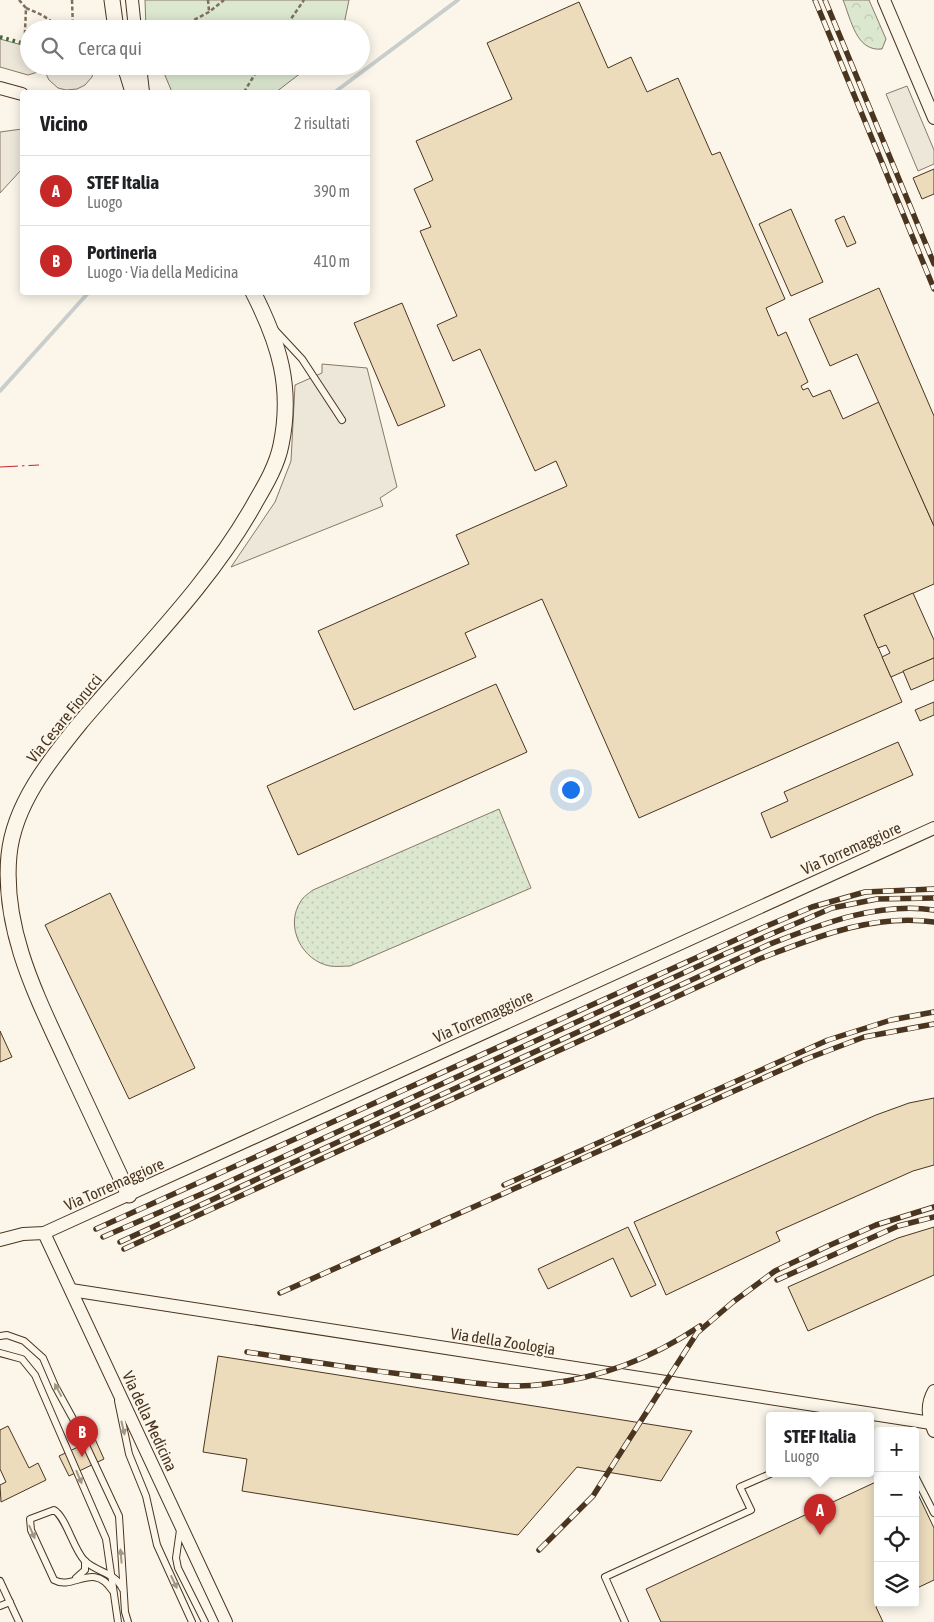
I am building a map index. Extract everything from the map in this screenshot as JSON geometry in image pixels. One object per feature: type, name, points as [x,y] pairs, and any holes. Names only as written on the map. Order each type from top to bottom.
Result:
[{"type":"street","points":[[112,0],[115,20]]},
{"type":"street","points":[[132,0],[134,20]]},
{"type":"street","points":[[884,0],[934,118]]},
{"type":"street","points":[[128,75],[133,90]]},
{"type":"street","points":[[141,75],[143,90]]},
{"type":"street","points":[[0,88],[20,93]]},
{"type":"street","name":"Via Cesare Fiorucci","points":[[129,1195],[26,970],[12,917],[9,891],[9,854],[19,817],[39,777],[68,737],[229,547],[261,492],[280,447],[284,408],[282,368],[278,348],[269,324],[254,295]]},
{"type":"street","name":"Via Torremaggiore","points":[[0,1240],[23,1234],[44,1233],[934,828]]},
{"type":"street","name":"Via della Medicina","points":[[44,1233],[226,1622]]},
{"type":"street","name":"Via della Zoologia","points":[[71,1290],[838,1412]]},
{"type":"street","points":[[932,1427],[928,1406],[934,1391]]},
{"type":"street","name":"Via della Zoologia","points":[[874,1418],[932,1427]]},
{"type":"lane","points":[[269,324],[302,359],[342,420]]},
{"type":"lane","points":[[0,1336],[24,1341],[43,1358],[119,1516],[124,1594],[128,1622]]},
{"type":"lane","points":[[0,1353],[22,1359],[34,1374],[106,1539],[118,1622]]},
{"type":"lane","points":[[113,1381],[129,1454],[146,1496],[156,1545],[192,1622]]},
{"type":"lane","points":[[625,1622],[605,1577],[752,1510],[740,1487],[766,1476]]},
{"type":"lane","points":[[919,1484],[934,1513]]},
{"type":"lane","points":[[70,1581],[85,1570],[85,1561],[59,1513],[54,1510],[30,1519],[31,1530],[54,1580],[60,1583],[70,1581],[92,1576],[107,1582],[112,1590]]},
{"type":"lane","points":[[180,1525],[176,1558],[178,1568],[205,1622]]},
{"type":"lane","points":[[85,1561],[111,1575],[120,1584],[124,1594]]},
{"type":"lane","points":[[0,1581],[19,1622]]},
{"type":"lane","points":[[0,1606],[10,1602]]},
{"type":"path","points":[[19,0],[26,8],[50,20]]},
{"type":"path","points":[[72,0],[72,20]]},
{"type":"path","points":[[208,0],[209,12]]},
{"type":"path","points":[[194,20],[209,12],[224,0]]},
{"type":"path","points":[[290,20],[304,0]]},
{"type":"path","points":[[25,20],[26,8]]},
{"type":"path","points":[[245,90],[254,75]]},
{"type":"green space","points":[[145,0],[349,0],[345,20],[146,20]]},
{"type":"green space","points":[[843,0],[869,0],[886,39],[882,49],[873,49],[860,40]]},
{"type":"green space","points":[[165,75],[298,75],[279,90],[171,90]]},
{"type":"green space","points":[[499,809],[531,888],[350,966],[332,966],[320,963],[304,950],[295,931],[294,921],[301,901],[313,890]]},
{"type":"shaded area","points":[[0,39],[20,45],[20,73],[0,67]]},
{"type":"shaded area","points":[[46,75],[93,75],[85,85],[77,89],[66,90],[58,88]]},
{"type":"shaded area","points":[[907,86],[934,150],[934,164],[918,171],[886,94]]},
{"type":"shaded area","points":[[20,129],[20,171],[0,193],[0,132]]},
{"type":"shaded area","points":[[322,364],[367,368],[397,487],[380,498],[383,506],[231,567],[275,502],[291,461],[295,385],[322,373]]},
{"type":"building","points":[[579,2],[608,68],[631,57],[647,92],[678,78],[712,155],[720,152],[785,299],[766,308],[778,336],[786,332],[808,382],[801,386],[803,390],[808,388],[813,397],[830,390],[843,419],[879,402],[934,526],[934,584],[864,615],[902,702],[639,818],[542,599],[465,633],[476,657],[354,710],[318,631],[469,564],[456,535],[567,486],[556,461],[535,471],[480,349],[453,361],[437,325],[457,316],[420,231],[431,227],[414,189],[433,180],[416,141],[512,99],[487,43]]},
{"type":"building","points":[[934,169],[934,194],[922,199],[913,178]]},
{"type":"building","points":[[791,209],[823,282],[791,296],[759,224]]},
{"type":"building","points":[[844,216],[856,243],[847,247],[835,220]]},
{"type":"building","points":[[879,288],[934,416],[934,526],[857,354],[830,366],[809,319]]},
{"type":"building","points":[[402,303],[445,406],[398,426],[354,323]]},
{"type":"building","points":[[913,593],[934,640],[934,658],[891,677],[882,657],[890,653],[886,645],[878,648],[864,615]]},
{"type":"building","points":[[934,658],[934,680],[911,690],[903,671]]},
{"type":"building","points":[[496,684],[527,752],[298,855],[267,786]]},
{"type":"building","points":[[934,702],[934,715],[920,721],[915,710]]},
{"type":"building","points":[[898,742],[913,775],[771,838],[761,813],[788,801],[784,792]]},
{"type":"building","points":[[110,893],[195,1068],[129,1099],[45,925]]},
{"type":"building","points":[[0,1031],[12,1057],[0,1062]]},
{"type":"building","points":[[934,1098],[934,1165],[913,1171],[776,1232],[780,1241],[666,1295],[634,1222],[876,1115],[909,1103]]},
{"type":"building","points":[[628,1227],[656,1285],[631,1297],[613,1258],[548,1289],[538,1269]]},
{"type":"building","points":[[934,1227],[934,1275],[808,1331],[788,1287],[898,1238]]},
{"type":"building","points":[[218,1356],[692,1431],[661,1481],[577,1467],[518,1535],[242,1491],[247,1459],[203,1452]]},
{"type":"building","points":[[8,1426],[29,1468],[38,1463],[46,1480],[1,1502],[0,1485],[6,1482],[0,1469],[0,1430]]},
{"type":"building","points":[[95,1439],[104,1459],[69,1476],[59,1456]]},
{"type":"building","points":[[874,1483],[874,1607],[876,1607],[883,1622],[661,1622],[646,1589]]},
{"type":"building","points":[[919,1496],[934,1528],[934,1580],[919,1587]]},
{"type":"waterway","points":[[370,66],[458,0]]},
{"type":"waterway","points":[[338,90],[358,75]]},
{"type":"waterway","points":[[0,391],[86,295]]},
{"type":"railway","points":[[815,0],[934,289]]},
{"type":"railway","points":[[825,0],[934,264]]},
{"type":"railway","points":[[96,1229],[812,907],[865,892],[934,889]]},
{"type":"railway","points":[[103,1237],[213,1189],[727,953],[832,908],[877,899],[934,898]]},
{"type":"railway","points":[[120,1242],[770,944],[850,916],[892,909],[934,910]]},
{"type":"railway","points":[[124,1249],[759,959],[822,936],[866,924],[911,920],[934,922]]},
{"type":"railway","points":[[504,1185],[828,1040],[891,1020],[934,1012]]},
{"type":"railway","points":[[280,1293],[806,1059],[864,1037],[934,1024]]},
{"type":"railway","points":[[539,1550],[593,1496],[697,1333],[733,1302],[775,1271],[876,1225],[934,1207]]},
{"type":"railway","points":[[777,1280],[898,1226],[934,1217]]},
{"type":"railway","points":[[247,1352],[468,1382],[506,1386],[532,1385],[566,1381],[607,1371],[646,1356],[700,1326]]},
{"type":"hedge","points":[[0,37],[20,42]]},
{"type":"power","points":[[0,467],[39,465]]},
{"type":"place","name":"Portineria","points":[[82,1457]]},
{"type":"place","name":"STEF Italia","points":[[820,1535]]}]
